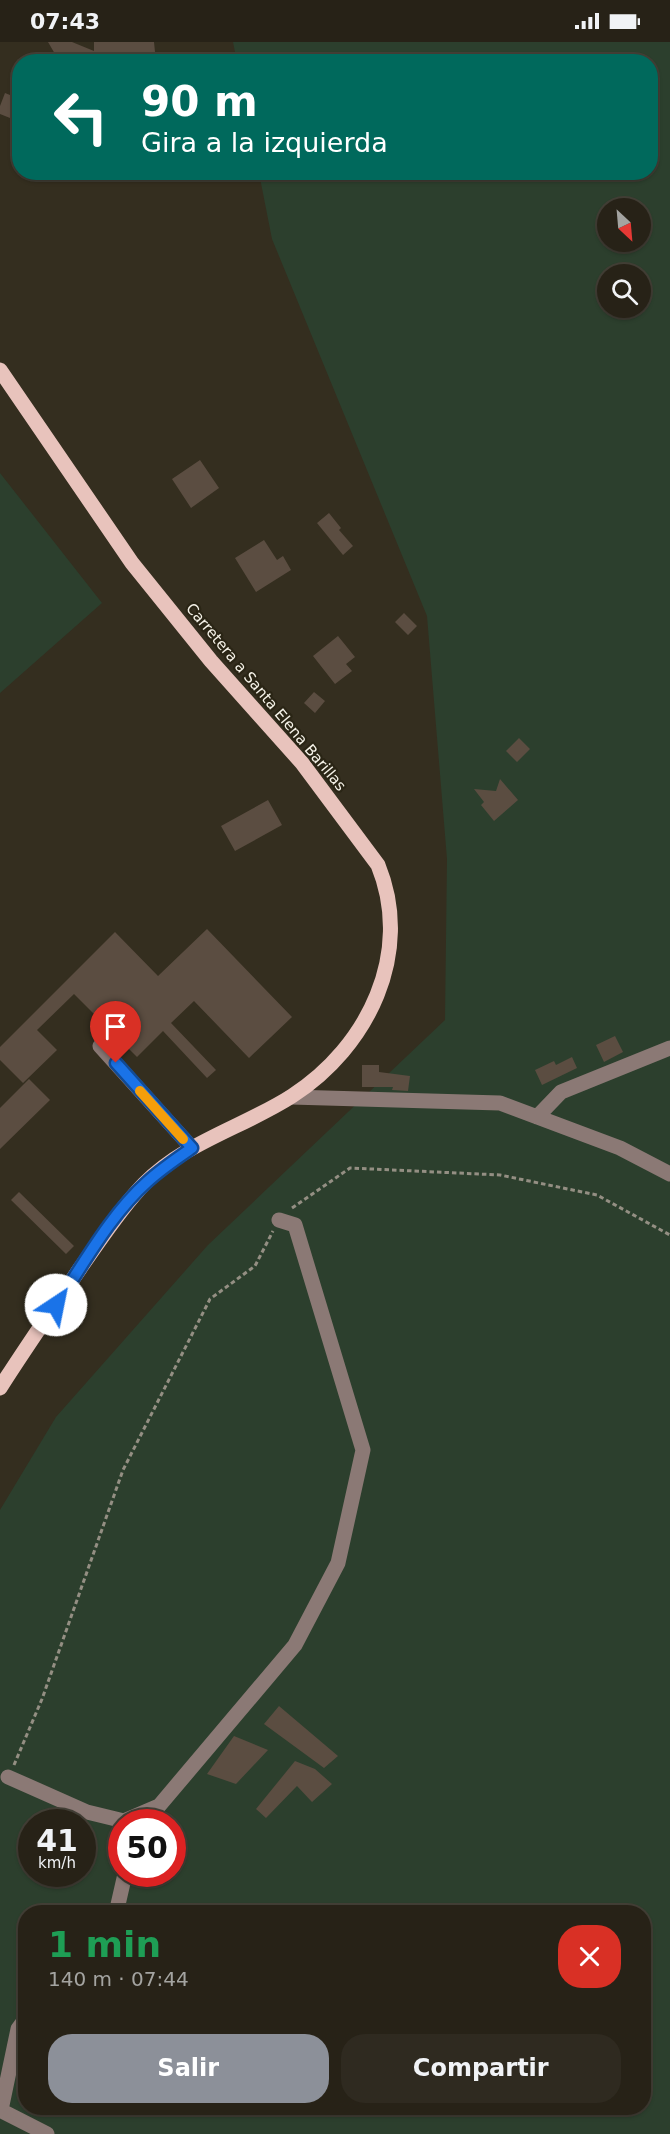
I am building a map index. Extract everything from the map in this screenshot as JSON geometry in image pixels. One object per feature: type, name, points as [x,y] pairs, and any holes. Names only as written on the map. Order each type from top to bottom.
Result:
[{"type":"main road","name":"Carretera a Santa Elena Barillas","points":[[0,370],[132,563],[211,661],[302,763],[378,865],[386,885],[389,911],[389,950],[383,980],[370,1011],[346,1051],[291,1097],[192,1148],[145,1183],[122,1210],[0,1388]]},
{"type":"street","points":[[100,1046],[192,1148]]},
{"type":"street","points":[[537,1117],[561,1092],[670,1048]]},
{"type":"street","points":[[291,1097],[500,1103],[620,1148],[670,1174]]},
{"type":"street","points":[[155,1809],[295,1645],[338,1563],[363,1450],[295,1226],[279,1220]]},
{"type":"street","points":[[8,1777],[87,1812],[108,1817]]},
{"type":"street","points":[[118,1905],[122,1887]]},
{"type":"street","points":[[18,2029],[0,2110],[47,2134]]},
{"type":"path","points":[[8,1777],[42,1699],[123,1470],[210,1299],[255,1266],[282,1214],[350,1168],[500,1175],[597,1195],[670,1235]]},
{"type":"green space","points":[[233,42],[670,42],[670,2134],[0,2134],[0,1510],[56,1417],[208,1245],[445,1020],[447,859],[427,616],[272,239],[260,180],[658,180],[658,54],[235,54]]},
{"type":"green space","points":[[0,473],[102,603],[0,693]]},
{"type":"building","points":[[48,42],[72,42],[94,51],[94,42],[154,42],[155,54],[55,54]]},
{"type":"building","points":[[5,93],[12,96],[12,119],[0,114],[0,106]]},
{"type":"building","points":[[200,460],[219,488],[191,508],[172,479]]},
{"type":"building","points":[[329,513],[341,528],[339,530],[353,546],[343,555],[317,523]]},
{"type":"building","points":[[264,540],[277,560],[283,556],[291,570],[256,592],[235,558]]},
{"type":"building","points":[[404,613],[417,626],[408,635],[395,622]]},
{"type":"building","points":[[338,636],[355,657],[346,664],[352,671],[335,684],[313,656]]},
{"type":"building","points":[[314,692],[325,701],[315,713],[304,703]]},
{"type":"building","points":[[519,738],[530,749],[517,762],[506,751]]},
{"type":"building","points":[[500,779],[518,800],[494,821],[481,805],[484,802],[474,789],[496,791]]},
{"type":"building","points":[[268,800],[282,825],[235,851],[221,826]]},
{"type":"building","points":[[207,929],[292,1017],[249,1058],[194,1001],[171,1023],[216,1070],[207,1078],[163,1031],[137,1057],[74,994],[37,1030],[57,1050],[23,1083],[0,1060],[0,1047],[115,932],[158,976]]},
{"type":"building","points":[[615,1036],[623,1052],[604,1062],[596,1045]]},
{"type":"building","points":[[572,1057],[577,1068],[542,1085],[535,1070],[554,1061],[556,1065]]},
{"type":"building","points":[[362,1065],[379,1065],[379,1072],[410,1076],[408,1091],[392,1090],[393,1087],[362,1087]]},
{"type":"building","points":[[29,1079],[50,1100],[0,1149],[0,1108]]},
{"type":"building","points":[[19,1192],[74,1246],[66,1254],[11,1200]]},
{"type":"building","points":[[279,1706],[338,1756],[324,1768],[264,1724]]},
{"type":"building","points":[[234,1736],[268,1750],[236,1784],[207,1774]]},
{"type":"building","points":[[295,1761],[315,1769],[332,1784],[312,1802],[297,1786],[266,1818],[256,1809]]},
{"type":"slow traffic","points":[[140,1091],[183,1139]]},
{"type":"route","points":[[56,1305],[102,1237],[145,1183],[192,1148],[116,1063]]}]
